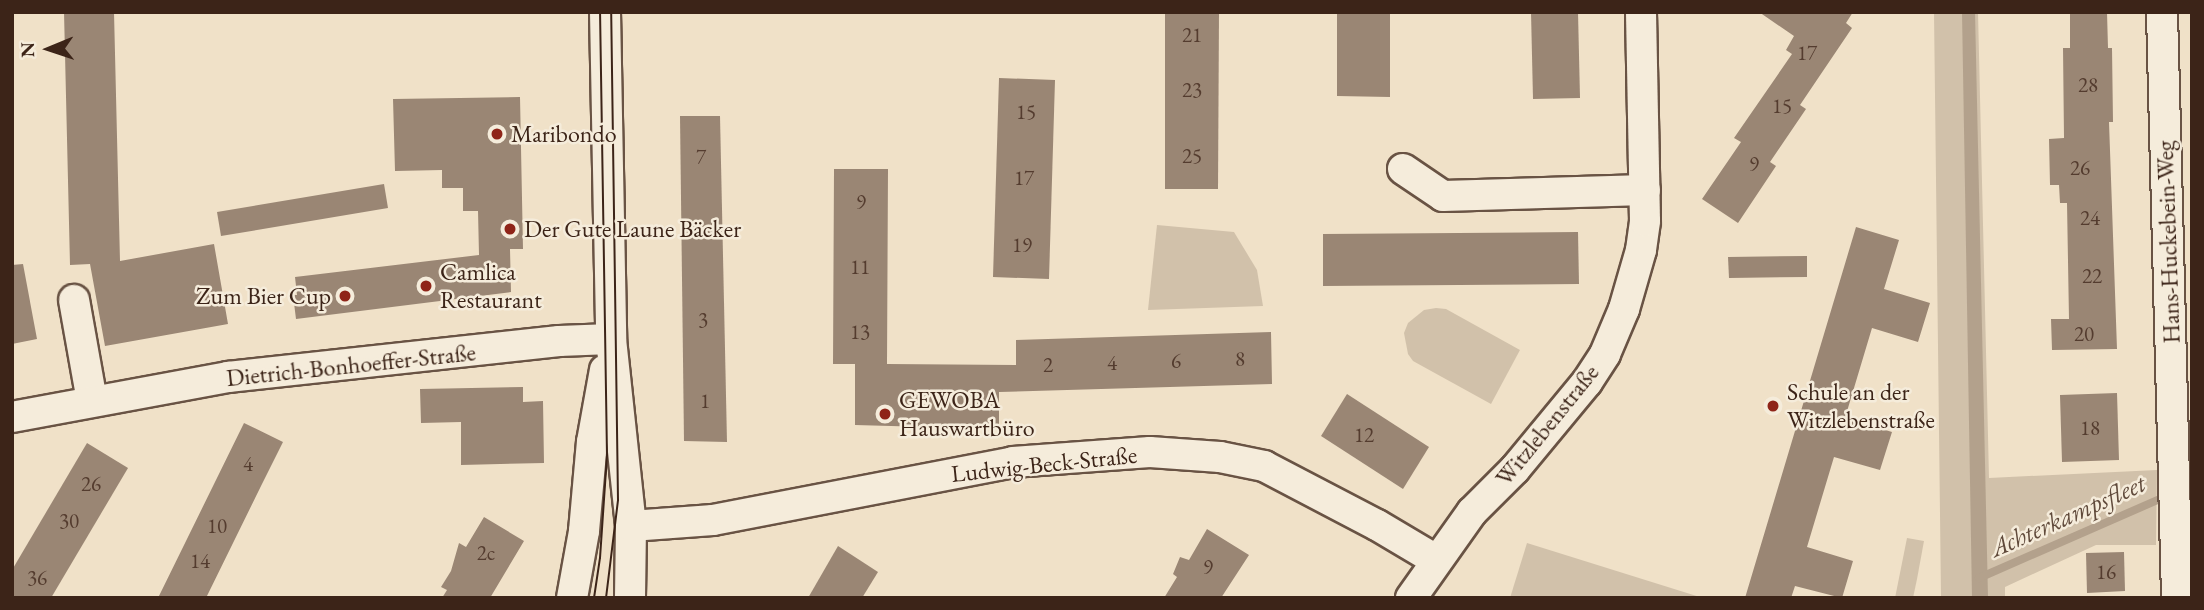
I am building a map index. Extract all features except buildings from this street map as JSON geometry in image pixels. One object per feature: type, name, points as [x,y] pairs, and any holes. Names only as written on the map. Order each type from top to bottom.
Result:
[{"type":"street","points":[[606,12],[611,339],[631,526],[630,598]]},
{"type":"street","name":"Witzlebenstraße","points":[[1411,598],[1472,512],[1515,469],[1587,382],[1605,355],[1624,309],[1641,250],[1645,190],[1641,12]]},
{"type":"street","name":"Hans-Huckebein-Weg","points":[[2162,12],[2177,598]]},
{"type":"street","points":[[1403,169],[1443,196],[1645,190]]},
{"type":"street","points":[[74,300],[92,401]]},
{"type":"street","points":[[572,598],[584,531],[592,442],[611,339]]},
{"type":"street","name":"Dietrich-Bonhoeffer-Straße","points":[[12,417],[228,377],[559,341],[611,339]]},
{"type":"street","name":"Ludwig-Beck-Straße","points":[[631,526],[713,520],[1013,463],[1150,452],[1220,457],[1264,466],[1377,524],[1436,560]]},
{"type":"shaded area","points":[[1934,12],[1978,12],[1989,478],[2157,470],[2156,545],[2096,545],[2005,587],[2005,598],[1941,598]]},
{"type":"shaded area","points":[[1962,12],[1975,12],[1988,598],[1972,598]]},
{"type":"shaded area","points":[[1157,225],[1234,232],[1257,270],[1263,306],[1148,310]]},
{"type":"shaded area","points":[[1446,309],[1520,350],[1491,404],[1413,361],[1408,354],[1404,333],[1408,323],[1424,310]]},
{"type":"shaded area","points":[[1907,538],[1924,541],[1917,579],[1913,598],[1895,598]]},
{"type":"shaded area","points":[[1527,543],[1703,598],[1510,598]]},
{"type":"waterway","name":"Achterkampsfleet","points":[[1979,578],[2169,495]]},
{"type":"tram line","points":[[594,598],[600,558],[607,455],[600,12]]},
{"type":"tram line","points":[[606,598],[618,500],[611,12]]},
{"type":"place","name":"Maribondo","points":[[497,134]]},
{"type":"place","name":"Der Gute Laune Bäcker","points":[[510,229]]},
{"type":"place","name":"Camlica Restaurant","points":[[426,286]]},
{"type":"place","name":"Zum Bier Cup","points":[[345,296]]},
{"type":"place","name":"Schule an der Witzlebenstraße","points":[[1773,406]]},
{"type":"place","name":"GEWOBA Hauswartbüro","points":[[885,414]]}]
